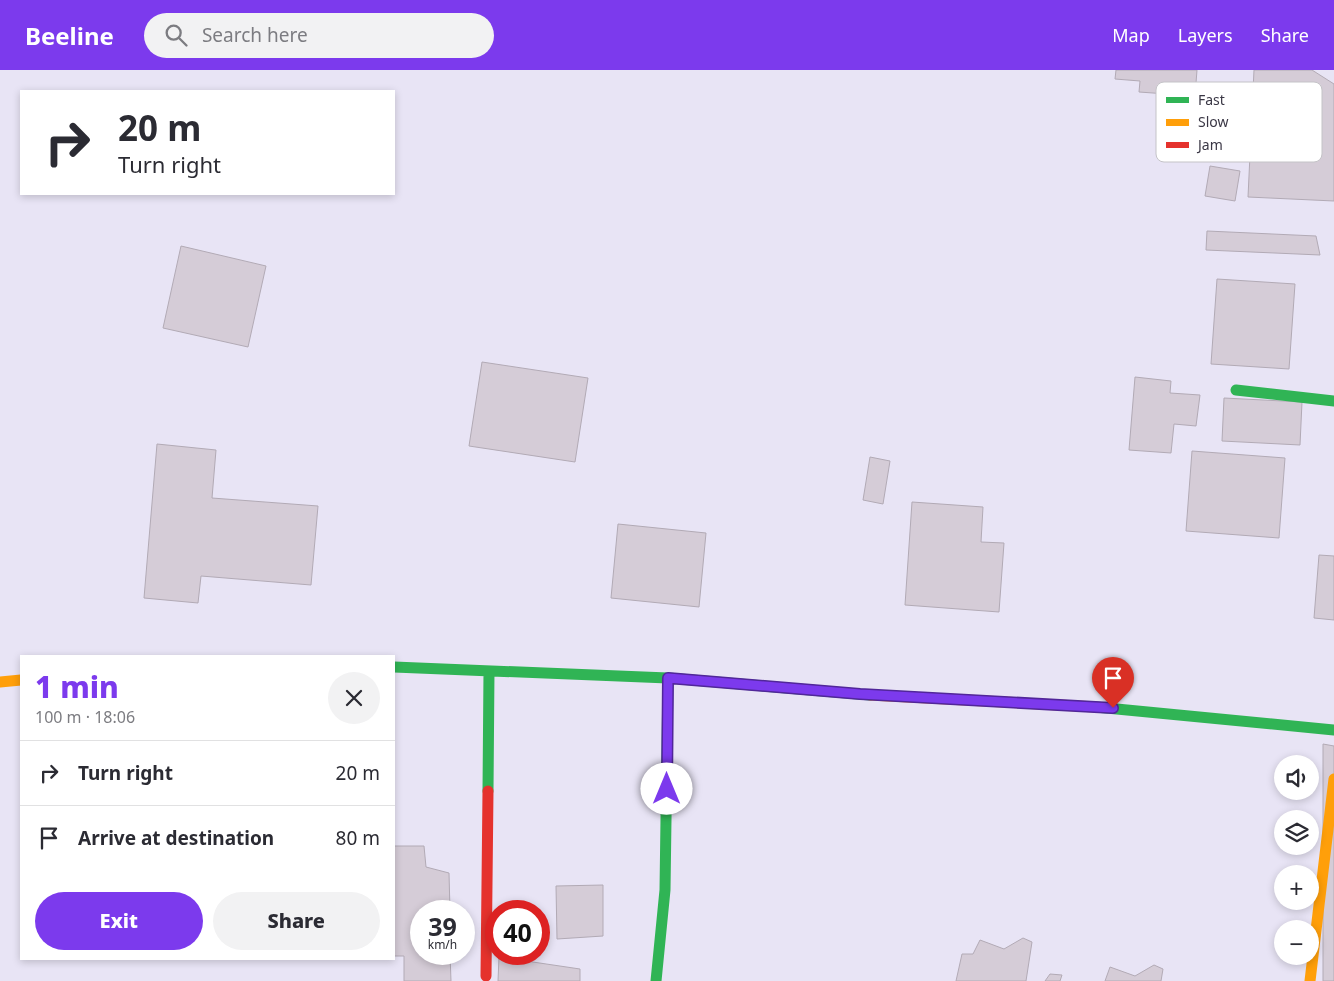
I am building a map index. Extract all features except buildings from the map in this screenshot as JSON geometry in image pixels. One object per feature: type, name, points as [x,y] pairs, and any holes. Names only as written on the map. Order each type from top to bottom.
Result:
[{"type":"street","points":[[1236,390],[1334,401]]},
{"type":"street","points":[[395,668],[668,678],[860,694],[1113,708],[1334,730]]},
{"type":"street","points":[[486,976],[489,671]]},
{"type":"street","points":[[656,981],[665,890],[668,678]]},
{"type":"street","points":[[0,682],[20,680]]},
{"type":"street","points":[[1310,981],[1334,779]]},
{"type":"traffic: fast","points":[[1236,390],[1334,401]]},
{"type":"traffic: fast","points":[[395,667],[668,678],[870,695]]},
{"type":"traffic: fast","points":[[488,791],[489,671]]},
{"type":"traffic: fast","points":[[656,981],[665,890],[668,678]]},
{"type":"traffic: fast","points":[[1096,707],[1334,730]]},
{"type":"traffic: slow","points":[[0,682],[20,680]]},
{"type":"traffic: slow","points":[[870,695],[1096,707]]},
{"type":"traffic: slow","points":[[1310,981],[1334,779]]},
{"type":"traffic: jam","points":[[486,976],[488,791]]},
{"type":"route","points":[[667,789],[668,678],[860,694],[1113,708]]}]
